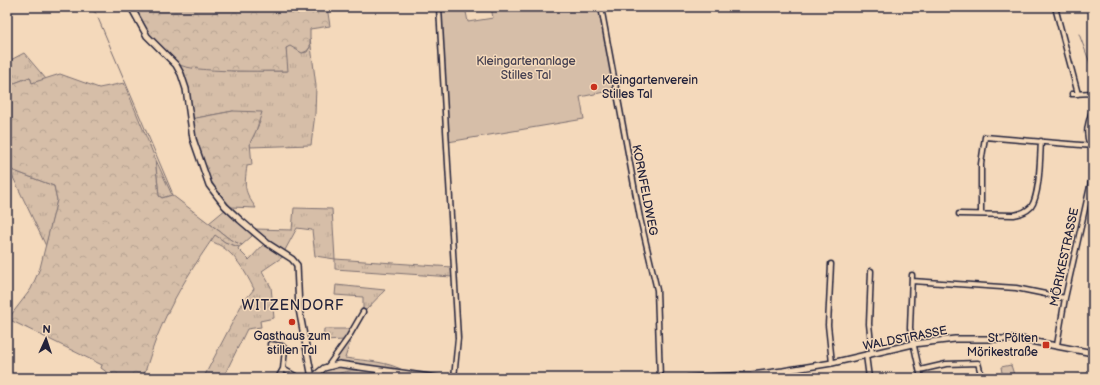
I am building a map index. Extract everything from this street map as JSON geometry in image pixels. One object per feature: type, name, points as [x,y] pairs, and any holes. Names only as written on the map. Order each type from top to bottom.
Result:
[{"type":"street","points":[[132,7],[146,36],[172,61],[181,74],[186,89],[193,139],[206,177],[216,195],[250,230],[267,244],[292,259],[297,265],[299,309],[312,378]]},
{"type":"street","points":[[444,7],[439,8],[458,338],[454,378]]},
{"type":"street","name":"KORNFELDWEG","points":[[600,7],[640,218],[657,290],[660,378]]},
{"type":"street","points":[[1056,7],[1078,94]]},
{"type":"street","points":[[1072,94],[1093,93]]},
{"type":"street","points":[[1092,146],[1087,139],[1086,130],[1093,107]]},
{"type":"street","points":[[981,214],[981,164],[985,137],[1092,146]]},
{"type":"street","points":[[959,214],[1014,215],[1030,208],[1036,195],[1041,141]]},
{"type":"street","name":"MÖRIKESTRASSE","points":[[1057,345],[1065,298],[1093,173]]},
{"type":"street","points":[[831,264],[828,325],[832,363]]},
{"type":"street","points":[[871,271],[868,324],[872,353]]},
{"type":"street","points":[[912,275],[910,319],[913,344],[921,378]]},
{"type":"street","points":[[912,281],[1016,288],[1065,298]]},
{"type":"street","points":[[328,366],[348,338],[363,312]]},
{"type":"street","name":"WALDSTRASSE","points":[[689,378],[720,376],[751,377],[832,363],[913,344],[955,339],[998,338],[1057,345],[1093,352]]},
{"type":"street","points":[[270,344],[282,346],[285,349],[283,369],[278,378]]},
{"type":"street","points":[[866,355],[869,378]]},
{"type":"street","points":[[920,370],[946,364],[978,363],[982,378]]},
{"type":"street","points":[[312,378],[319,371],[328,366],[339,364],[437,378]]},
{"type":"street","points":[[283,369],[299,378]]},
{"type":"green space","points":[[134,7],[327,7],[330,26],[310,29],[310,47],[307,51],[302,53],[290,46],[286,48],[288,71],[231,71],[198,69],[178,64],[164,52],[147,31]]},
{"type":"green space","name":"Kleingartenanlage Stilles Tal","points":[[465,7],[468,22],[493,18],[491,7],[599,7],[614,90],[580,97],[584,119],[448,142],[440,13],[443,9]]},
{"type":"green space","points":[[310,38],[316,86],[315,114],[311,145],[250,147],[250,143],[260,122],[233,111],[191,119],[180,65],[234,71],[287,71],[286,48],[290,45],[302,53],[307,52],[310,47]]},
{"type":"green space","points":[[24,53],[46,79],[32,83],[30,77],[7,86],[7,62]]},
{"type":"green space","points":[[60,74],[99,88],[124,83],[155,158],[159,196],[162,198],[172,195],[231,240],[242,245],[239,247],[225,242],[215,235],[186,279],[167,313],[156,338],[143,378],[115,378],[101,368],[102,365],[8,319],[31,289],[40,268],[57,200],[54,186],[9,169],[7,166],[7,86],[30,77],[32,83]]},
{"type":"green space","points":[[233,111],[262,112],[256,131],[250,143],[252,165],[247,166],[245,179],[247,193],[256,208],[230,207],[222,198],[204,166],[193,131],[191,119]]},
{"type":"green space","points":[[1093,113],[1093,143],[1090,140],[1088,132]]},
{"type":"green space","points":[[155,158],[172,195],[162,198],[159,196]]},
{"type":"green space","points":[[9,169],[54,186],[57,200],[46,246]]},
{"type":"green space","points":[[294,208],[332,209],[335,259],[315,256],[312,230],[297,228],[284,252],[254,231],[255,229],[292,230]]},
{"type":"green space","points":[[226,209],[252,234],[252,236],[242,245],[231,240],[209,223]]},
{"type":"green space","points":[[215,234],[225,242],[239,247],[238,249],[249,260],[264,244],[284,256],[262,271],[271,287],[274,318],[260,321],[261,327],[247,329],[223,378],[211,378],[205,375],[242,304],[254,289],[246,274],[231,254],[218,244],[210,241]]},
{"type":"green space","points":[[335,259],[452,267],[452,277],[335,269]]},
{"type":"green space","points":[[336,285],[385,290],[366,310],[363,309],[363,297],[335,295]]},
{"type":"green space","points":[[355,328],[345,358],[385,364],[399,368],[406,372],[355,363],[333,362]]},
{"type":"green space","points":[[324,329],[352,329],[345,340],[323,341]]},
{"type":"green space","points":[[1011,365],[1015,378],[1003,378],[1001,367]]},
{"type":"green space","points":[[339,366],[405,375],[367,371],[347,371],[332,378],[314,378],[324,370]]},
{"type":"green space","points":[[1093,372],[1093,378],[1063,378]]},
{"type":"waterway","points":[[86,7],[96,13]]},
{"type":"waterway","points":[[98,18],[172,192]]},
{"type":"waterway","points":[[1079,34],[1093,71]]},
{"type":"waterway","points":[[1093,120],[1090,135],[1093,140]]},
{"type":"waterway","points":[[1089,173],[1093,158]]},
{"type":"place","name":"Kleingartenverein Stilles Tal","points":[[594,87]]},
{"type":"place","name":"Gasthaus zum stillen Tal","points":[[292,322]]},
{"type":"place","name":"St. Pölten Mörikestraße","points":[[1046,345]]},
{"type":"district","name":"WITZENDORF","points":[[293,305]]}]
